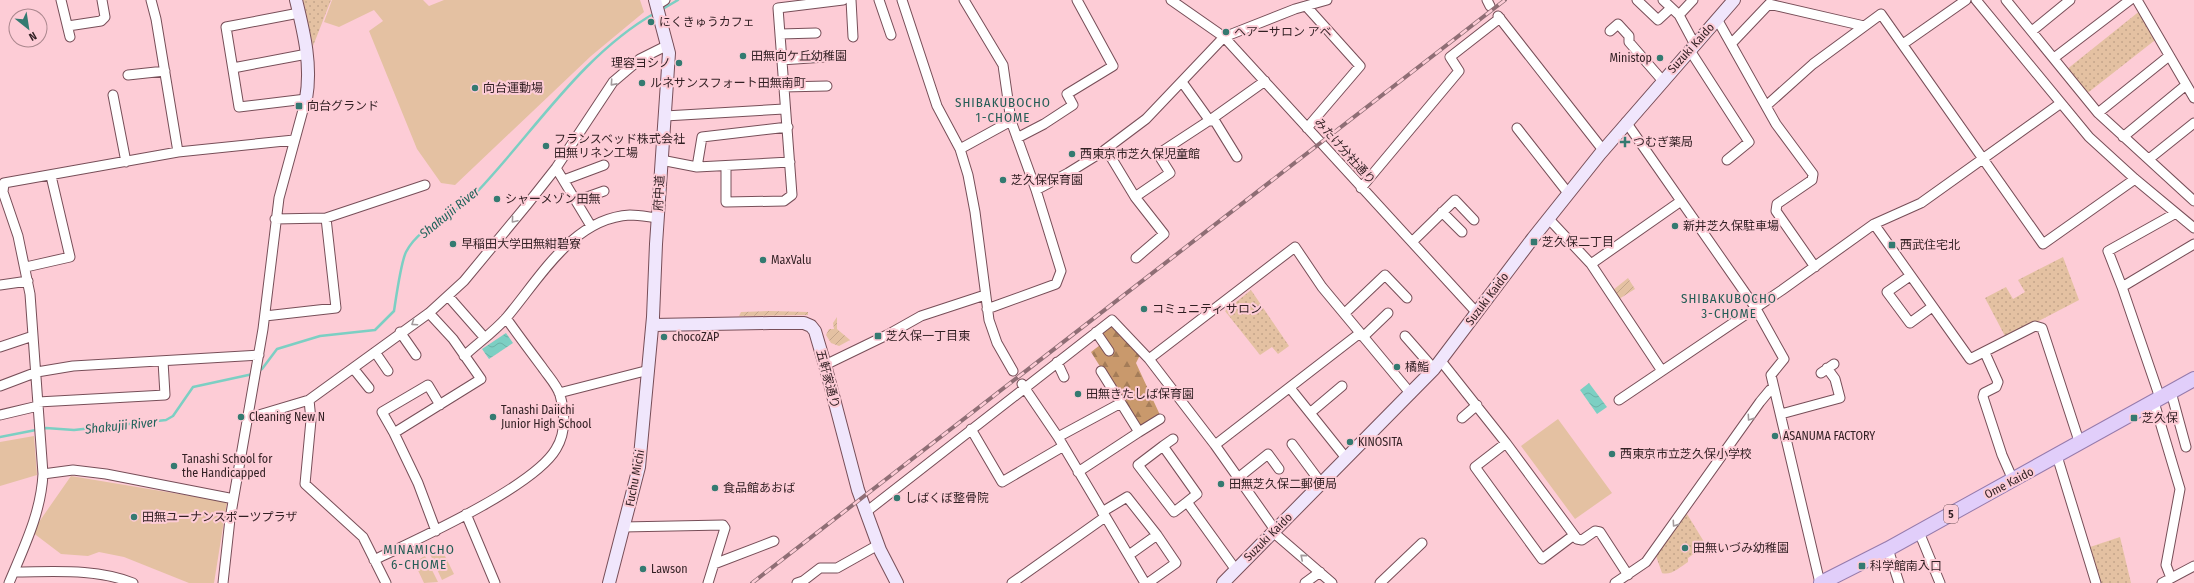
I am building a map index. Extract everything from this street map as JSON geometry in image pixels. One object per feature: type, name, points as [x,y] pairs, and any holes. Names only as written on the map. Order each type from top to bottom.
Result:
[{"type":"main road","name":"Ome Kaido","points":[[1821,583],[1888,549],[2080,444],[2194,379]]},
{"type":"street","points":[[61,0],[70,37]]},
{"type":"street","points":[[68,26],[101,21],[105,18],[102,0]]},
{"type":"street","points":[[151,0],[165,71],[178,152]]},
{"type":"street","points":[[223,583],[230,519],[249,418],[265,316],[275,219],[308,86],[307,54],[296,0]]},
{"type":"street","points":[[726,166],[726,202],[784,201],[792,195],[788,127],[784,109],[778,8],[844,0]]},
{"type":"street","points":[[851,0],[853,37]]},
{"type":"street","points":[[879,0],[890,35]]},
{"type":"street","points":[[902,0],[937,106],[960,149],[968,175],[975,212],[986,309],[997,343],[1013,372]]},
{"type":"street","points":[[964,0],[1003,65],[1011,121],[1036,190],[1062,271],[1056,284],[986,309]]},
{"type":"street","points":[[1017,138],[1044,124],[1072,104],[1067,94],[1113,66],[1077,0]]},
{"type":"street","name":"みたけ分社通り","points":[[1171,0],[1224,38],[1477,313]]},
{"type":"street","points":[[1036,190],[1068,173],[1106,149],[1146,118],[1224,38],[1296,5],[1306,6],[1327,0]]},
{"type":"street","points":[[1637,0],[1658,20],[1671,8]]},
{"type":"street","points":[[1663,0],[1678,15],[1692,46],[1749,142],[1727,160]]},
{"type":"street","points":[[1678,15],[1693,0]]},
{"type":"street","name":"Suzuki Kaido","points":[[1231,578],[1274,531],[1438,365],[1568,193],[1662,80],[1734,0]]},
{"type":"street","points":[[1903,44],[1966,0]]},
{"type":"street","points":[[1976,0],[2089,137],[2135,179],[2194,228]]},
{"type":"street","points":[[2006,0],[2098,113],[2194,201]]},
{"type":"street","points":[[2032,31],[2070,0]]},
{"type":"street","points":[[2054,58],[2130,0]]},
{"type":"street","points":[[2137,0],[2194,98]]},
{"type":"street","points":[[1731,44],[1769,4],[1864,26]]},
{"type":"street","name":"府中道","points":[[649,370],[661,160],[669,52],[659,6]]},
{"type":"street","points":[[1306,6],[1360,66],[1308,128]]},
{"type":"street","points":[[299,13],[226,27],[239,107],[306,99]]},
{"type":"street","points":[[1766,106],[1813,64],[1881,14],[2043,244],[2135,179]]},
{"type":"street","points":[[1361,188],[1459,71],[1450,57],[1499,17],[1603,150]]},
{"type":"street","points":[[1717,19],[1776,124],[1813,174],[1812,180],[1776,204],[1776,211],[1815,267]]},
{"type":"street","points":[[1610,31],[1621,21],[1629,36],[1629,42],[1662,80]]},
{"type":"street","points":[[780,34],[816,33]]},
{"type":"street","points":[[249,418],[309,400],[354,368],[400,332],[429,313],[464,281],[556,168],[613,82],[640,59],[668,45]]},
{"type":"street","points":[[233,68],[307,54]]},
{"type":"street","points":[[2098,113],[2169,56]]},
{"type":"street","points":[[781,60],[825,57]]},
{"type":"street","points":[[128,75],[165,71]]},
{"type":"street","points":[[1135,197],[1170,173],[1158,154],[1212,120],[1264,81]]},
{"type":"street","points":[[1182,82],[1212,120],[1237,157]]},
{"type":"street","points":[[2123,137],[2186,85]]},
{"type":"street","points":[[783,87],[827,86]]},
{"type":"street","points":[[112,95],[126,162]]},
{"type":"street","points":[[1619,400],[1815,267],[1874,224],[1921,203],[2061,104]]},
{"type":"street","points":[[665,116],[784,109]]},
{"type":"street","points":[[960,149],[1011,121]]},
{"type":"street","points":[[1626,122],[1755,307],[1784,359],[1770,375],[1821,583]]},
{"type":"street","points":[[2148,159],[2194,123]]},
{"type":"street","points":[[697,167],[702,137],[788,127]]},
{"type":"street","points":[[1517,128],[1568,193]]},
{"type":"street","points":[[9,583],[30,535],[42,490],[43,474],[37,372],[28,281],[18,236],[2,193],[4,183],[8,181],[51,176],[178,152],[294,140]]},
{"type":"street","points":[[1106,149],[1135,197],[1164,234],[1136,258]]},
{"type":"street","points":[[661,160],[697,167],[790,162]]},
{"type":"street","points":[[564,180],[604,165]]},
{"type":"street","points":[[556,168],[591,226]]},
{"type":"street","points":[[26,267],[70,257],[51,176]]},
{"type":"street","points":[[275,219],[326,218],[425,185]]},
{"type":"street","points":[[576,201],[604,191]]},
{"type":"street","points":[[1412,242],[1455,200],[1474,220]]},
{"type":"street","points":[[1591,264],[1681,201]]},
{"type":"street","points":[[1442,212],[1462,232]]},
{"type":"street","points":[[2176,213],[2108,251],[2162,398],[2186,447]]},
{"type":"street","points":[[464,356],[506,318],[546,266],[591,226],[619,216],[632,215],[658,218]]},
{"type":"street","points":[[265,316],[336,308],[326,218]]},
{"type":"street","points":[[1548,218],[1591,264],[1662,371]]},
{"type":"street","points":[[1874,224],[1970,359],[1985,353],[2035,326],[2042,328],[2080,444]]},
{"type":"street","points":[[2122,287],[2194,244]]},
{"type":"street","points":[[1149,359],[1295,247],[1322,287],[1411,394]]},
{"type":"street","points":[[1345,313],[1385,275],[1407,298]]},
{"type":"street","points":[[1910,276],[1887,292],[1910,323],[1932,307]]},
{"type":"street","points":[[0,285],[28,281]]},
{"type":"street","points":[[448,296],[484,337]]},
{"type":"street","points":[[825,365],[889,334],[921,316],[985,296]]},
{"type":"street","points":[[394,433],[481,379],[453,339],[429,313]]},
{"type":"street","points":[[1215,445],[1362,335],[1388,313]]},
{"type":"street","points":[[374,560],[436,531],[510,489],[540,467],[556,449],[563,431],[564,422],[559,393],[506,318]]},
{"type":"street","points":[[866,512],[1023,386],[1112,320],[1149,359],[1215,445],[1274,531],[1332,583]]},
{"type":"street","name":"五軒家通り","points":[[652,325],[804,323],[811,326],[815,331],[825,365],[858,490],[878,545],[897,583]]},
{"type":"street","points":[[400,332],[416,355]]},
{"type":"street","points":[[1096,332],[1109,351]]},
{"type":"street","points":[[0,347],[34,336]]},
{"type":"street","points":[[1405,336],[1438,365],[1477,405],[1574,535],[1582,540],[1595,531],[1600,532],[1628,575]]},
{"type":"street","points":[[375,352],[388,371]]},
{"type":"street","points":[[1985,353],[1998,382],[1996,387],[1984,393],[1983,397],[2002,456],[2013,480]]},
{"type":"street","points":[[0,386],[37,372],[73,366],[259,355]]},
{"type":"street","points":[[0,415],[38,404],[165,395],[163,361]]},
{"type":"street","points":[[1057,362],[1064,377]]},
{"type":"street","points":[[354,368],[368,388]]},
{"type":"street","points":[[1780,414],[1840,398],[1835,379],[1828,368]]},
{"type":"street","points":[[559,393],[649,370]]},
{"type":"street","name":"Fuchu Michi","points":[[609,583],[639,467],[649,370]]},
{"type":"street","points":[[1101,371],[1139,432]]},
{"type":"street","points":[[436,531],[418,482],[382,412],[428,385],[440,405]]},
{"type":"street","points":[[1012,583],[1104,515],[1127,497],[1176,562],[1147,583],[1104,515],[1062,447],[1058,438],[1023,386]]},
{"type":"street","points":[[1310,414],[1342,386]]},
{"type":"street","points":[[1290,388],[1346,458]]},
{"type":"street","points":[[1615,583],[1646,562],[1760,402],[1770,390],[1774,388]]},
{"type":"street","points":[[2162,398],[2180,489],[2166,565],[2171,578]]},
{"type":"street","points":[[309,400],[311,420],[305,484],[363,537],[386,583]]},
{"type":"street","points":[[1058,438],[1121,402]]},
{"type":"street","points":[[1462,418],[1477,405]]},
{"type":"street","points":[[1078,472],[1160,419]]},
{"type":"street","points":[[971,429],[1002,482],[1062,447]]},
{"type":"street","points":[[1163,446],[1197,494],[1174,512],[1138,465],[1163,446],[1173,439]]},
{"type":"street","points":[[1506,443],[1475,467],[1533,547],[1542,559],[1574,535]]},
{"type":"street","points":[[1292,444],[1321,483]]},
{"type":"street","points":[[1238,478],[1268,454],[1279,469]]},
{"type":"street","points":[[2057,456],[2096,583]]},
{"type":"street","points":[[43,474],[73,470],[106,474],[229,498]]},
{"type":"street","points":[[1186,502],[1231,578]]},
{"type":"street","points":[[466,514],[495,583]]},
{"type":"street","points":[[624,527],[723,525],[725,528],[708,583]]},
{"type":"street","points":[[1919,532],[1940,583]]},
{"type":"street","points":[[1129,555],[1157,535]]},
{"type":"street","points":[[714,564],[774,541]]},
{"type":"street","points":[[1380,583],[1422,543]]},
{"type":"street","points":[[797,583],[803,581],[820,568],[837,568],[878,545]]},
{"type":"street","points":[[1888,549],[1899,583]]},
{"type":"street","points":[[2162,583],[2194,566]]},
{"type":"street","points":[[14,572],[94,573],[112,576],[133,583]]},
{"type":"street","points":[[1305,583],[1320,572]]},
{"type":"shaded area","points":[[303,0],[331,0],[313,46]]},
{"type":"shaded area","name":"向台運動場","points":[[332,0],[423,0],[429,6],[444,0],[640,0],[644,12],[591,56],[455,185],[441,183],[417,149],[369,31],[383,21],[374,10],[339,27],[324,22]]},
{"type":"shaded area","points":[[2141,10],[2159,37],[2085,95],[2066,70]]},
{"type":"shaded area","points":[[2063,257],[2079,300],[2006,338],[1985,298],[2006,287],[2013,299],[2025,292],[2018,280]]},
{"type":"shaded area","points":[[1628,278],[1635,289],[1619,299],[1613,290]]},
{"type":"shaded area","points":[[1251,290],[1289,346],[1278,354],[1272,347],[1260,355],[1225,311]]},
{"type":"shaded area","points":[[741,312],[808,312],[808,315],[739,316]]},
{"type":"shaded area","points":[[837,317],[837,329],[850,340],[839,346],[831,343],[826,335],[829,329],[834,329],[833,323]]},
{"type":"shaded area","points":[[1558,419],[1612,493],[1575,519],[1521,446]]},
{"type":"shaded area","points":[[34,436],[37,475],[0,486],[0,442]]},
{"type":"shaded area","name":"田無ユーナンスポーツプラザ","points":[[71,476],[227,502],[214,583],[189,583],[124,557],[99,552],[88,556],[61,554],[32,532]]},
{"type":"shaded area","points":[[1685,514],[1687,514],[1706,545],[1688,558],[1688,562],[1679,568],[1669,573],[1662,573],[1656,556]]},
{"type":"shaded area","points":[[2120,537],[2131,583],[2100,583],[2090,547]]},
{"type":"shaded area","points":[[441,548],[454,574],[442,580],[430,554]]},
{"type":"shaded area","points":[[425,556],[438,582],[424,583],[414,562]]},
{"type":"green space","points":[[1111,323],[1140,355],[1136,363],[1160,415],[1139,429],[1091,352],[1104,342],[1098,333]]},
{"type":"water","points":[[506,333],[513,343],[489,359],[482,349]]},
{"type":"water","points":[[1589,383],[1607,407],[1597,414],[1580,390]]},
{"type":"waterway","name":"Shakujii River","points":[[661,10],[678,0]]},
{"type":"waterway","name":"Shakujii River","points":[[257,372],[262,369],[277,349],[320,336],[375,330],[394,311],[402,264],[406,252],[412,243],[428,228],[457,209],[474,195],[558,97],[581,73],[628,30],[655,13]]},
{"type":"waterway","name":"Shakujii River","points":[[0,437],[46,428],[74,430],[166,420],[173,416],[193,387],[253,374]]},
{"type":"railway","points":[[752,583],[1505,0]]},
{"type":"place","name":"にくきゅうカフェ","points":[[651,22]]},
{"type":"place","name":"ヘアーサロン アベ","points":[[1226,32]]},
{"type":"place","name":"田無向ケ丘幼稚園","points":[[743,56]]},
{"type":"place","name":"Ministop","points":[[1660,58]]},
{"type":"place","name":"理容ヨシノ","points":[[679,63]]},
{"type":"place","name":"ルネサンスフォート田無南町","points":[[642,83]]},
{"type":"place","name":"向台運動場","points":[[475,88]]},
{"type":"place","name":"向台グランド","points":[[299,106]]},
{"type":"place","name":"つむぎ薬局","points":[[1625,142]]},
{"type":"place","name":"フランスベッド株式会社 田無リネン工場","points":[[546,146]]},
{"type":"place","name":"西東京市芝久保児童館","points":[[1072,154]]},
{"type":"place","name":"芝久保保育園","points":[[1003,180]]},
{"type":"place","name":"シャーメゾン田無","points":[[497,199]]},
{"type":"place","name":"新井芝久保駐車場","points":[[1675,226]]},
{"type":"place","name":"芝久保二丁目","points":[[1534,242]]},
{"type":"place","name":"早稲田大学田無紺碧寮","points":[[453,244]]},
{"type":"place","name":"西武住宅北","points":[[1892,245]]},
{"type":"place","name":"MaxValu","points":[[763,260]]},
{"type":"place","name":"コミュニティ サロン","points":[[1144,309]]},
{"type":"place","name":"芝久保一丁目東","points":[[878,336]]},
{"type":"place","name":"chocoZAP","points":[[664,337]]},
{"type":"place","name":"橘鮨","points":[[1397,367]]},
{"type":"place","name":"田無きたしば保育園","points":[[1078,394]]},
{"type":"place","name":"Cleaning New N","points":[[241,417]]},
{"type":"place","name":"Tanashi Daiichi Junior High School","points":[[493,417]]},
{"type":"place","name":"芝久保","points":[[2134,418]]},
{"type":"place","name":"ASANUMA FACTORY","points":[[1775,436]]},
{"type":"place","name":"KINOSITA","points":[[1350,442]]},
{"type":"place","name":"西東京市立芝久保小学校","points":[[1612,454]]},
{"type":"place","name":"Tanashi School for the Handicapped","points":[[174,466]]},
{"type":"place","name":"田無芝久保二郵便局","points":[[1221,484]]},
{"type":"place","name":"食品館あおば","points":[[715,488]]},
{"type":"place","name":"しばくぼ整骨院","points":[[897,498]]},
{"type":"place","name":"田無ユーナンスポーツプラザ","points":[[134,517]]},
{"type":"place","name":"田無いづみ幼稚園","points":[[1685,548]]},
{"type":"place","name":"科学館南入口","points":[[1862,566]]},
{"type":"place","name":"Lawson","points":[[643,569]]},
{"type":"district","name":"SHIBAKUBOCHO 1-CHOME","points":[[1003,110]]},
{"type":"district","name":"SHIBAKUBOCHO 3-CHOME","points":[[1729,306]]},
{"type":"district","name":"MINAMICHO 6-CHOME","points":[[419,556]]}]
